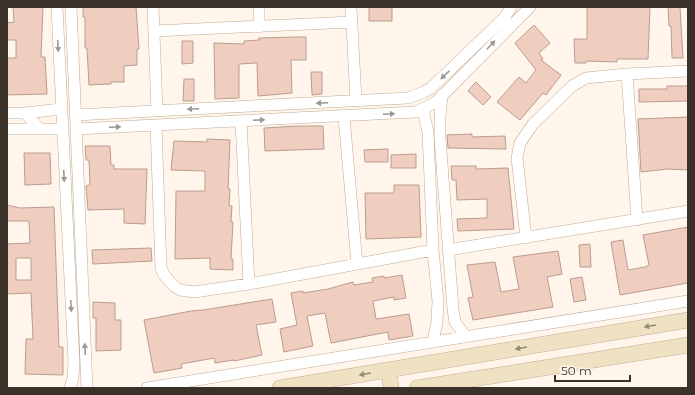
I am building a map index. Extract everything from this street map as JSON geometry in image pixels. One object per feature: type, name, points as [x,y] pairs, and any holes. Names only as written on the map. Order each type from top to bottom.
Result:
[{"type":"street","points":[[57,7],[74,363],[71,387]]},
{"type":"street","points":[[71,7],[87,388]]},
{"type":"street","points":[[152,7],[157,111]]},
{"type":"street","points":[[259,7],[259,27]]},
{"type":"street","points":[[352,7],[356,101]]},
{"type":"street","points":[[75,115],[408,98],[424,92],[505,17],[511,7]]},
{"type":"street","points":[[76,129],[344,117],[409,113],[424,110],[436,102],[530,7]]},
{"type":"street","points":[[154,31],[352,22]]},
{"type":"street","points":[[526,238],[517,166],[518,151],[524,136],[533,124],[566,92],[579,82],[594,76],[688,71]]},
{"type":"street","points":[[627,74],[637,220]]},
{"type":"street","points":[[442,95],[440,117],[443,178],[454,316],[458,327],[466,337]]},
{"type":"street","points":[[7,113],[61,109]]},
{"type":"street","points":[[424,110],[428,132],[433,250],[438,317],[433,342]]},
{"type":"street","points":[[25,112],[39,128]]},
{"type":"street","points":[[344,117],[357,264]]},
{"type":"street","points":[[241,121],[249,284]]},
{"type":"street","points":[[156,125],[161,268],[164,275],[174,286],[187,292],[249,284],[433,250]]},
{"type":"street","points":[[7,129],[62,129]]},
{"type":"street","points":[[430,178],[443,178]]},
{"type":"street","points":[[448,250],[688,211]]},
{"type":"street","points":[[66,220],[80,220]]},
{"type":"street","points":[[147,388],[688,301]]},
{"type":"street","points":[[438,317],[454,316]]},
{"type":"street","points":[[280,388],[688,320]]},
{"type":"street","points":[[417,388],[688,345]]},
{"type":"street","points":[[389,370],[391,388]]},
{"type":"building","points":[[13,7],[43,7],[41,57],[45,57],[47,94],[7,95],[7,58],[16,58],[16,40],[7,40],[7,23],[14,22]]},
{"type":"building","points":[[83,7],[136,7],[139,49],[137,49],[137,65],[124,66],[124,82],[89,85],[87,48],[85,48],[85,17],[83,17]]},
{"type":"building","points":[[369,7],[392,7],[392,21],[369,21]]},
{"type":"building","points":[[587,7],[650,7],[648,59],[617,59],[617,62],[586,61],[586,63],[575,63],[574,39],[587,39]]},
{"type":"building","points":[[668,7],[680,7],[683,58],[672,58],[671,26],[669,26]]},
{"type":"building","points":[[534,25],[550,43],[539,53],[543,59],[541,60],[561,75],[546,95],[543,93],[520,120],[497,102],[519,77],[526,83],[536,70],[515,43]]},
{"type":"building","points":[[306,37],[306,60],[291,60],[292,93],[258,96],[257,63],[239,64],[239,98],[215,99],[214,43],[244,44],[244,41],[259,40],[259,38]]},
{"type":"building","points":[[182,41],[193,41],[193,63],[182,64]]},
{"type":"building","points":[[311,72],[322,72],[322,94],[312,95]]},
{"type":"building","points":[[184,79],[194,79],[194,101],[183,101]]},
{"type":"building","points":[[476,82],[491,97],[483,105],[468,91]]},
{"type":"building","points":[[667,86],[688,86],[688,101],[639,102],[639,89],[667,89]]},
{"type":"building","points":[[688,117],[688,170],[668,169],[641,172],[638,119]]},
{"type":"building","points":[[323,126],[324,149],[265,151],[264,128]]},
{"type":"building","points":[[472,134],[472,137],[505,136],[506,149],[448,148],[447,135]]},
{"type":"building","points":[[207,139],[230,140],[228,189],[230,189],[229,206],[232,206],[231,222],[233,222],[231,259],[233,259],[233,270],[210,269],[210,258],[175,259],[176,191],[205,191],[205,171],[171,170],[174,141],[207,142]]},
{"type":"building","points":[[85,146],[110,146],[111,165],[114,165],[114,169],[147,169],[145,224],[124,223],[124,209],[88,210],[86,186],[90,185],[89,160],[86,160]]},
{"type":"building","points":[[388,149],[388,162],[365,162],[364,150]]},
{"type":"building","points":[[24,153],[50,153],[51,184],[25,185]]},
{"type":"building","points":[[416,154],[416,168],[391,168],[391,155]]},
{"type":"building","points":[[451,166],[476,166],[476,169],[508,168],[514,229],[458,231],[457,219],[487,218],[487,199],[457,200],[456,180],[452,180]]},
{"type":"building","points":[[394,185],[419,185],[421,237],[366,239],[365,193],[394,193]]},
{"type":"building","points":[[7,205],[20,208],[54,207],[59,347],[63,347],[63,375],[25,374],[26,339],[33,339],[31,293],[7,294],[7,244],[30,243],[29,221],[7,221]],"holes":[[[16,258],[31,258],[31,280],[16,280]]]},
{"type":"building","points":[[688,227],[688,283],[620,295],[611,242],[623,240],[628,270],[645,267],[649,265],[643,235]]},
{"type":"building","points":[[590,244],[591,267],[580,267],[579,245]]},
{"type":"building","points":[[151,248],[152,261],[93,264],[92,250]]},
{"type":"building","points":[[558,251],[562,274],[547,277],[553,307],[473,320],[468,298],[473,297],[467,265],[495,262],[501,292],[519,289],[513,257]]},
{"type":"building","points":[[402,275],[406,298],[394,300],[394,297],[373,301],[376,319],[409,314],[413,336],[389,340],[388,332],[331,343],[325,313],[307,316],[313,346],[284,352],[280,329],[297,325],[291,293],[303,291],[303,293],[328,289],[353,282],[354,285],[373,282],[372,278]]},
{"type":"building","points":[[582,277],[586,300],[574,302],[570,279]]},
{"type":"building","points":[[272,299],[276,322],[256,325],[262,355],[234,361],[215,363],[214,358],[181,364],[182,368],[154,373],[144,320],[191,311]]},
{"type":"building","points":[[93,302],[115,303],[115,320],[121,320],[121,350],[96,351],[96,318],[93,318]]}]
